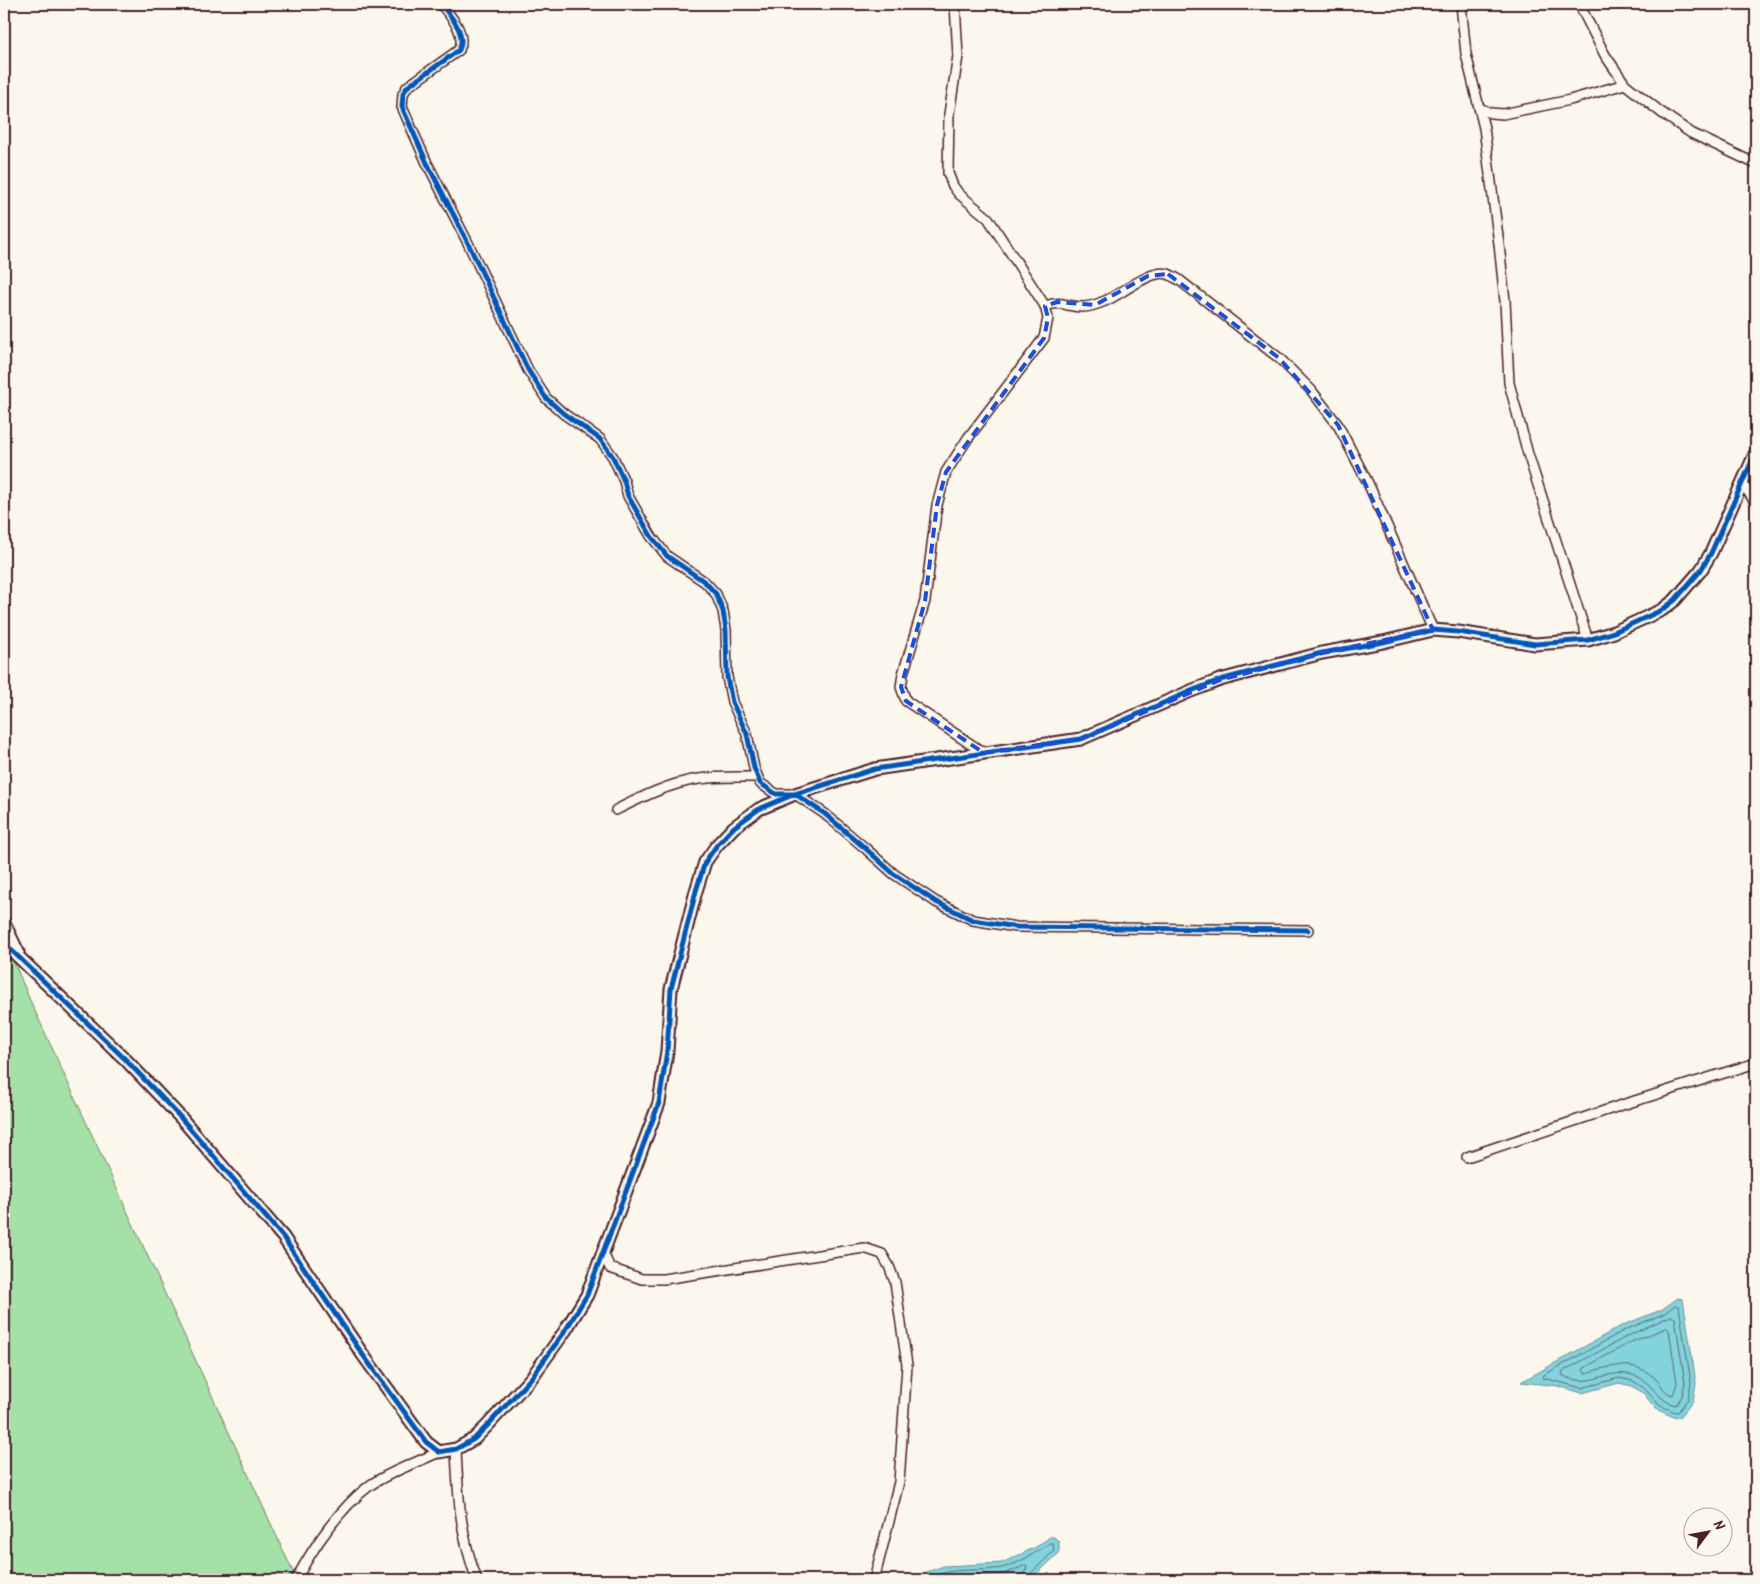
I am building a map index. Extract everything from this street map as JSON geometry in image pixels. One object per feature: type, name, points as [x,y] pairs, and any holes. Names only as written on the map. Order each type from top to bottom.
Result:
[{"type":"street","points":[[441,4],[459,29],[462,38],[461,45],[459,50],[407,87],[403,94],[402,108],[426,163],[468,243],[528,370],[546,398],[564,414],[600,440],[613,457],[638,516],[651,536],[667,556],[705,582],[716,594],[724,612],[727,677],[732,702],[747,734],[757,777],[766,789],[776,794],[795,794],[825,814],[894,874],[936,902],[973,920],[1016,927],[1308,930]]},
{"type":"street","points":[[955,4],[958,56],[949,114],[948,173],[952,186],[959,194],[988,218],[1045,306],[1048,318],[1044,338],[968,438],[946,472],[938,505],[925,601],[902,674],[901,687],[906,701],[984,753]]},
{"type":"street","points":[[1461,4],[1466,54],[1484,128],[1499,244],[1505,301],[1509,382],[1528,454],[1588,640]]},
{"type":"street","points":[[1579,4],[1605,55],[1625,84],[1662,114],[1691,133],[1756,164]]},
{"type":"street","points":[[1479,108],[1491,113],[1512,112],[1570,100],[1625,84]]},
{"type":"street","points":[[1045,306],[1057,302],[1082,307],[1095,305],[1110,299],[1148,276],[1158,273],[1168,274],[1178,279],[1279,358],[1311,390],[1338,425],[1368,483],[1434,630]]},
{"type":"street","points":[[296,1580],[329,1528],[349,1504],[370,1485],[439,1452],[456,1449],[474,1439],[532,1376],[565,1331],[587,1295],[659,1103],[667,1051],[671,989],[705,862],[717,844],[734,828],[759,809],[795,794],[875,769],[1081,739],[1191,690],[1220,680],[1322,653],[1434,630],[1535,644],[1588,640],[1636,623],[1662,610],[1676,600],[1700,570],[1711,553],[1756,452]]},
{"type":"street","points":[[1742,483],[1756,503]]},
{"type":"street","points":[[616,810],[668,787],[697,779],[757,777]]},
{"type":"street","points":[[4,923],[21,958]]},
{"type":"street","points":[[6,945],[125,1060],[181,1118],[283,1237],[404,1412],[426,1442],[439,1452]]},
{"type":"street","points":[[1468,1157],[1630,1102],[1756,1063]]},
{"type":"street","points":[[603,1253],[610,1268],[642,1279],[664,1279],[864,1248],[882,1254],[896,1282],[907,1365],[899,1482],[874,1580]]},
{"type":"street","points":[[456,1449],[460,1521],[471,1565],[477,1580]]},
{"type":"highlighted area","points":[[1168,274],[1279,358],[1338,425],[1433,630],[1322,653],[1220,680],[1081,739],[984,753],[906,701],[901,687],[925,601],[937,505],[946,472],[1044,338],[1048,318],[1045,306],[1057,302],[1095,305],[1148,276]]},
{"type":"green space","points":[[4,938],[29,998],[294,1574],[291,1580],[4,1580]]},
{"type":"water","points":[[1678,1298],[1683,1299],[1696,1383],[1693,1401],[1681,1416],[1676,1418],[1656,1409],[1643,1393],[1632,1386],[1619,1383],[1582,1393],[1558,1386],[1521,1382],[1623,1325],[1661,1310]]},
{"type":"water","points":[[1050,1537],[1054,1537],[1059,1542],[1059,1553],[1030,1580],[927,1580],[924,1573],[944,1566],[1002,1563],[1036,1547]]},
{"type":"cycle path","points":[[441,4],[459,31],[461,37],[459,50],[407,87],[403,94],[402,107],[427,163],[468,243],[528,370],[546,398],[564,414],[600,439],[613,457],[624,481],[628,496],[651,536],[667,556],[705,582],[716,594],[723,611],[726,630],[727,677],[732,702],[747,734],[754,768],[760,783],[776,794],[795,794],[825,814],[894,874],[936,902],[973,920],[1016,927],[1308,930]]},
{"type":"cycle path","points":[[6,945],[125,1059],[181,1118],[283,1237],[363,1355],[426,1442],[439,1452],[456,1449],[474,1439],[532,1377],[565,1331],[587,1295],[659,1103],[667,1051],[671,989],[705,862],[717,845],[734,827],[759,809],[795,794],[875,769],[1081,739],[1220,680],[1322,653],[1383,642],[1433,630],[1535,644],[1588,640],[1614,632],[1662,610],[1675,600],[1701,570],[1711,553],[1756,452]]}]
